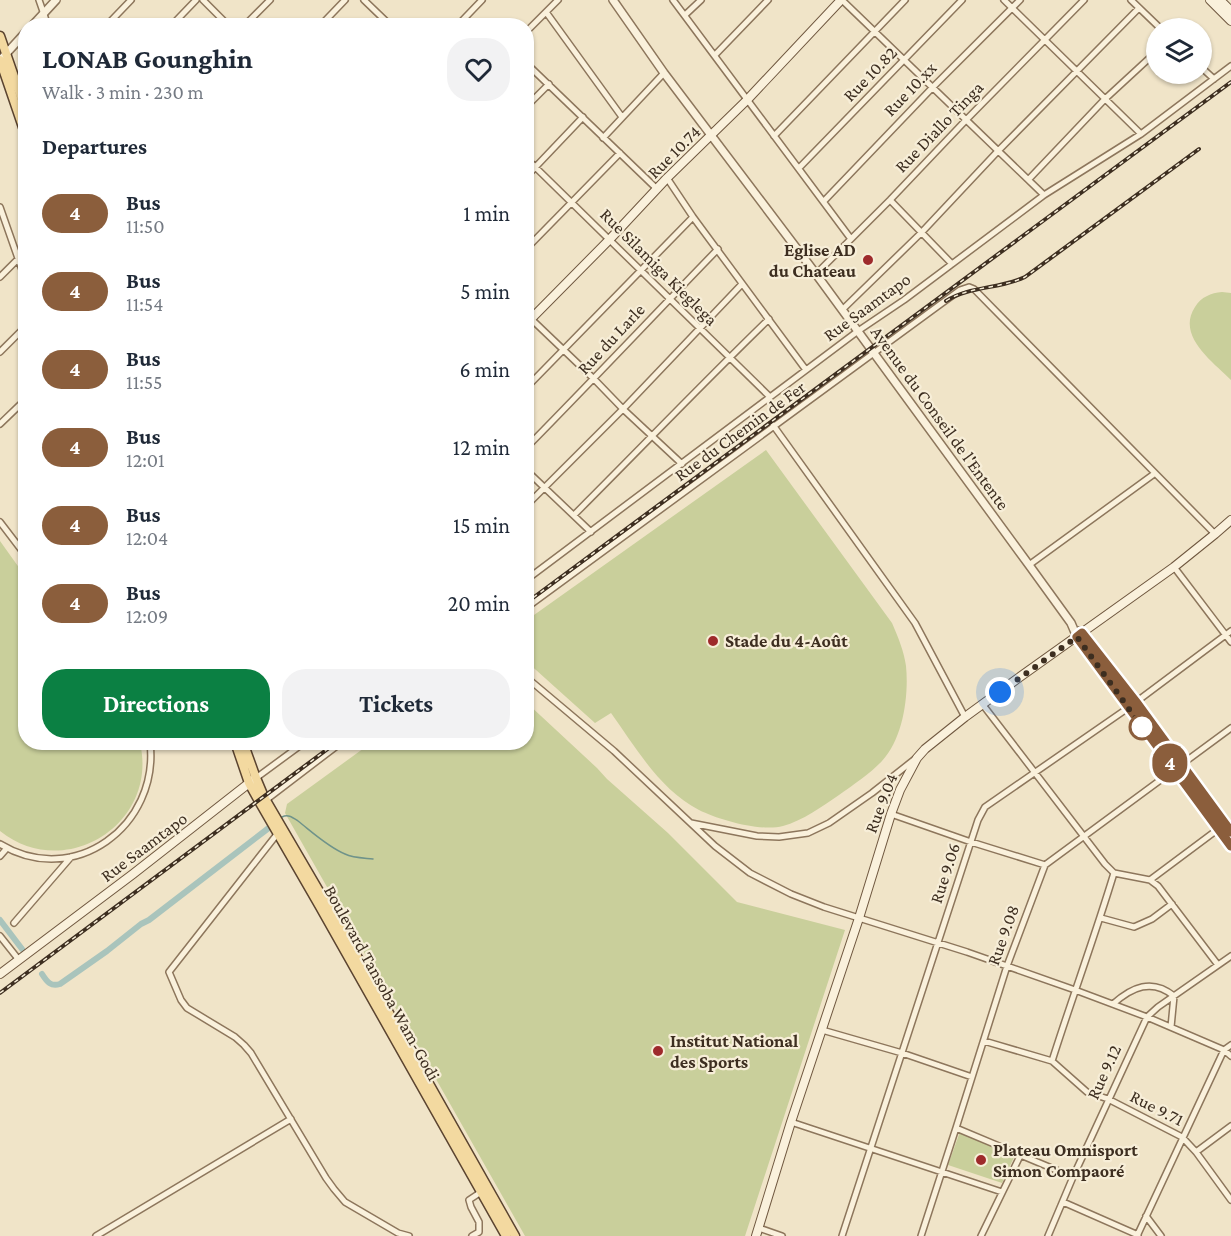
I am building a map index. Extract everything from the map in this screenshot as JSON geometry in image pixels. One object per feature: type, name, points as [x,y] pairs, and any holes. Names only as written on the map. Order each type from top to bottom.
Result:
[{"type":"main road","name":"Rue 10.74","points":[[534,313],[747,100],[842,0]]},
{"type":"main road","points":[[1210,0],[1231,21]]},
{"type":"main road","points":[[1220,0],[1231,11]]},
{"type":"main road","points":[[0,36],[2,58],[18,110]]},
{"type":"main road","points":[[2,58],[18,93]]},
{"type":"main road","name":"Rue 9.04","points":[[757,1232],[891,814],[900,790],[917,758],[965,717],[1174,567],[1231,520]]},
{"type":"main road","name":"Boulevard Tansoba Wam-Godi","points":[[239,750],[278,833],[506,1236]]},
{"type":"main road","name":"Boulevard Tansoba Wam-Godi","points":[[245,750],[253,780],[354,951],[514,1236]]},
{"type":"main road","name":"Rue Saamtapo","points":[[0,974],[212,814],[253,780]]},
{"type":"street","points":[[39,0],[46,18]]},
{"type":"street","points":[[39,18],[56,0]]},
{"type":"street","points":[[114,18],[131,0]]},
{"type":"street","points":[[179,18],[196,0]]},
{"type":"street","points":[[203,0],[221,18]]},
{"type":"street","points":[[252,18],[270,0]]},
{"type":"street","points":[[328,18],[345,0]]},
{"type":"street","points":[[363,0],[382,18]]},
{"type":"street","points":[[465,18],[482,0]]},
{"type":"street","points":[[534,24],[558,0]]},
{"type":"street","name":"Avenue du Conseil de l'Entente","points":[[613,0],[664,73],[843,310],[1071,623],[1136,702],[1231,832]]},
{"type":"street","points":[[673,0],[851,239]]},
{"type":"street","points":[[685,15],[701,0]]},
{"type":"street","points":[[715,55],[768,0]]},
{"type":"street","points":[[842,0],[1044,195]]},
{"type":"street","points":[[774,136],[905,0]]},
{"type":"street","name":"Rue 10.82","points":[[799,168],[962,0]]},
{"type":"street","points":[[1004,0],[1142,134]]},
{"type":"street","name":"Rue 10.xx","points":[[824,201],[1020,0]]},
{"type":"street","name":"Rue Diallo Tinga","points":[[816,274],[1084,0]]},
{"type":"street","points":[[1131,0],[1150,18]]},
{"type":"street","points":[[843,310],[921,233],[1139,8]]},
{"type":"street","points":[[546,12],[622,117]]},
{"type":"street","points":[[2,58],[18,41]]},
{"type":"street","points":[[1029,179],[1105,99],[1146,61]]},
{"type":"street","name":"Rue Saamtapo","points":[[534,574],[858,331],[904,300],[1044,195],[1142,134],[1231,66]]},
{"type":"street","points":[[534,70],[657,189]]},
{"type":"street","points":[[603,138],[664,73]]},
{"type":"street","points":[[534,99],[549,84]]},
{"type":"street","points":[[536,167],[583,117]]},
{"type":"street","points":[[534,241],[620,153]]},
{"type":"street","name":"Rue Silamiga Kieglega","points":[[536,167],[770,397]]},
{"type":"street","points":[[667,178],[693,217],[806,370]]},
{"type":"street","points":[[890,200],[952,264]]},
{"type":"street","points":[[0,207],[17,259],[0,277]]},
{"type":"street","points":[[534,380],[693,217]]},
{"type":"street","name":"Rue du Larle","points":[[534,440],[718,249]]},
{"type":"street","points":[[534,498],[623,409],[742,284]]},
{"type":"street","name":"Rue du Chemin de Fer","points":[[534,602],[773,425],[960,290],[969,287],[974,289],[1154,474]]},
{"type":"street","points":[[574,515],[769,319]]},
{"type":"street","points":[[534,324],[682,464]]},
{"type":"street","points":[[0,352],[18,334]]},
{"type":"street","points":[[0,424],[18,407]]},
{"type":"street","points":[[773,425],[915,623],[965,717]]},
{"type":"street","points":[[1029,565],[1154,474],[1215,534]]},
{"type":"street","points":[[534,477],[591,532]]},
{"type":"street","points":[[0,522],[18,546]]},
{"type":"street","points":[[1174,567],[1229,633],[1231,642]]},
{"type":"street","name":"Rue 9.06","points":[[842,1236],[978,820],[985,807],[1128,708],[1229,633]]},
{"type":"street","name":"Avenue du Conseil de l'Entente","points":[[1080,635],[1128,708],[1231,846]]},
{"type":"street","points":[[534,683],[614,750],[715,846],[750,873],[791,894],[824,907],[939,943],[1113,1004],[1224,1050],[1231,1056]]},
{"type":"street","points":[[983,705],[1114,873],[1150,880],[1158,886],[1218,965]]},
{"type":"street","points":[[891,814],[1044,865],[1231,728]]},
{"type":"street","points":[[0,844],[20,853],[58,858],[87,852],[105,843],[133,816],[143,799],[149,781],[152,762],[151,750]]},
{"type":"street","name":"Rue Saamtapo","points":[[253,780],[291,750]]},
{"type":"street","points":[[266,800],[332,750]]},
{"type":"street","points":[[690,822],[757,836],[779,837],[808,833],[829,823],[917,758]]},
{"type":"street","points":[[1150,880],[1225,824]]},
{"type":"street","points":[[278,833],[169,972],[187,1008],[235,1037],[244,1045],[326,1178],[345,1202],[398,1233],[410,1236]]},
{"type":"street","points":[[0,856],[7,848]]},
{"type":"street","points":[[14,923],[72,856]]},
{"type":"street","name":"Rue 9.08","points":[[921,1236],[1006,966],[1044,865]]},
{"type":"street","points":[[1052,1061],[1114,873]]},
{"type":"street","points":[[1101,918],[1134,927],[1152,919],[1172,904]]},
{"type":"street","points":[[0,936],[19,960]]},
{"type":"street","name":"Rue 9.12","points":[[1048,1236],[1147,1017],[1231,956]]},
{"type":"street","points":[[1113,1004],[1130,991],[1151,986],[1164,989],[1174,996],[1171,1027]]},
{"type":"street","points":[[822,1030],[902,1053],[972,1077]]},
{"type":"street","name":"Rue 9.71","points":[[984,1041],[1052,1061],[1087,1092],[1182,1137],[1196,1152],[1231,1200]]},
{"type":"street","points":[[1063,1202],[1138,1235],[1224,1050],[1231,1046]]},
{"type":"street","points":[[96,1236],[291,1119]]},
{"type":"street","points":[[791,1122],[1002,1192]]},
{"type":"street","points":[[1196,1152],[1231,1126]]},
{"type":"street","points":[[956,1128],[1073,1177]]},
{"type":"street","points":[[981,1236],[1020,1156]]},
{"type":"street","points":[[472,1236],[479,1232],[479,1222],[469,1200],[481,1192]]},
{"type":"street","points":[[1146,1216],[1161,1236]]},
{"type":"street","points":[[757,1232],[782,1236]]},
{"type":"green space","points":[[1222,292],[1231,293],[1231,380],[1199,348],[1190,328],[1190,318],[1197,304],[1207,296]]},
{"type":"green space","name":"Stade du 4-Août","points":[[766,450],[892,623],[904,655],[907,678],[900,729],[889,752],[873,770],[798,821],[783,826],[763,827],[729,821],[699,810],[672,791],[650,767],[611,713],[595,723],[534,668],[534,615]]},
{"type":"green space","points":[[0,541],[18,566],[18,750],[140,750],[142,772],[135,798],[121,820],[101,837],[78,847],[52,851],[25,845],[0,831]]},
{"type":"green space","points":[[534,710],[668,833],[737,902],[845,930],[745,1236],[525,1236],[285,813],[287,804],[361,750],[534,750]]},
{"type":"green space","name":"Plateau Omnisport Simon Compaoré","points":[[961,1129],[1015,1155],[1002,1183],[948,1165]]},
{"type":"waterway","points":[[282,817],[294,818],[326,843],[345,854],[373,859]]},
{"type":"waterway","points":[[42,974],[50,983],[60,984],[149,920],[270,827]]},
{"type":"waterway","points":[[0,920],[22,949]]},
{"type":"railway","points":[[534,597],[1231,82]]},
{"type":"railway","points":[[946,301],[955,296],[1025,277],[1199,149]]},
{"type":"railway","points":[[0,993],[326,750]]},
{"type":"bus line","name":"4","points":[[1231,832],[1136,702],[1082,633],[1077,637],[1231,846]]},
{"type":"place","name":"Eglise AD du Chateau","points":[[868,260]]},
{"type":"place","name":"Stade du 4-Août","points":[[713,641]]},
{"type":"place","name":"Institut National des Sports","points":[[658,1051]]},
{"type":"place","name":"Plateau Omnisport Simon Compaoré","points":[[981,1160]]},
{"type":"route","points":[[1000,692],[1077,637],[1142,727]]}]
